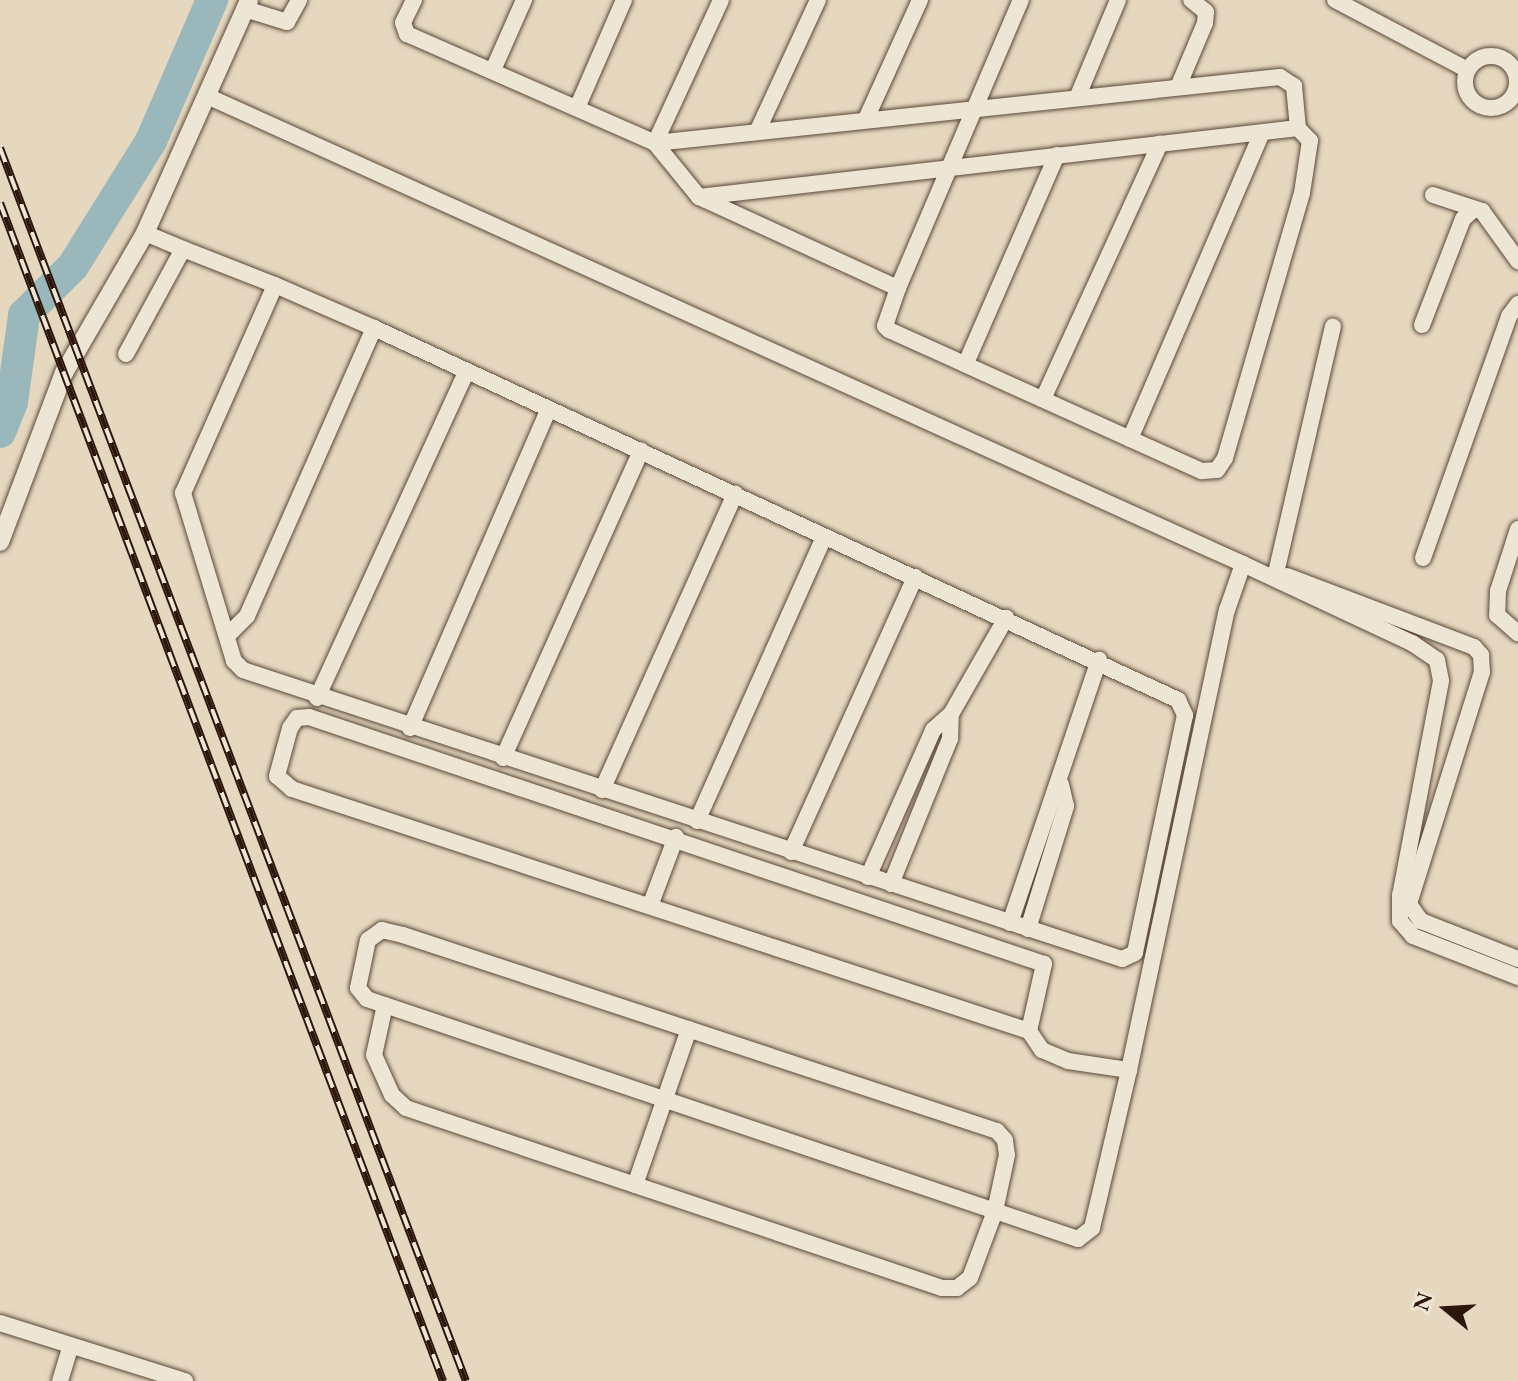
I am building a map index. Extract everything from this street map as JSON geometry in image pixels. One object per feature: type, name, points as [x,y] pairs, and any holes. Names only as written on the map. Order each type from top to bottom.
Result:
[{"type":"street","points":[[126,354],[207,96],[253,10],[287,22],[299,0]]},
{"type":"street","points":[[414,0],[403,23],[407,34],[655,143],[699,197],[898,288]]},
{"type":"street","points":[[493,70],[524,0]]},
{"type":"street","points":[[577,108],[624,0]]},
{"type":"street","points":[[655,143],[721,0]]},
{"type":"street","points":[[757,132],[818,0]]},
{"type":"street","points":[[866,119],[920,0]]},
{"type":"street","points":[[655,143],[974,107],[1289,78],[1294,86],[1298,128],[1310,141],[1302,193],[1225,458],[1217,470],[1202,471],[885,326],[898,288],[974,107],[1021,0]]},
{"type":"street","points":[[1077,98],[1118,0]]},
{"type":"street","points":[[1178,87],[1205,23],[1206,12],[1191,0]]},
{"type":"street","points":[[1335,0],[1468,70]]},
{"type":"street","points":[[1486,56],[1498,57],[1515,73],[1517,85],[1513,106],[1479,106],[1466,90],[1468,70],[1486,56]]},
{"type":"street","points":[[207,96],[1243,564],[1354,598],[1474,647],[1481,655],[1482,672],[1409,904],[1421,921],[1518,959]]},
{"type":"street","points":[[699,197],[1057,155],[1261,135],[1298,128]]},
{"type":"street","points":[[1130,439],[1261,135]]},
{"type":"street","points":[[1043,399],[1160,144]]},
{"type":"street","points":[[966,363],[1057,155]]},
{"type":"street","points":[[1433,195],[1482,211],[1518,261]]},
{"type":"street","points":[[1422,325],[1463,219],[1473,210]]},
{"type":"street","points":[[162,240],[275,285],[374,328],[824,537],[1099,660],[1184,707],[1135,953],[1122,959],[317,698],[243,670],[234,661],[183,493],[275,285]]},
{"type":"street","points":[[0,542],[64,373],[162,240]]},
{"type":"street","points":[[1423,558],[1509,316],[1518,304]]},
{"type":"street","points":[[1269,573],[1333,326]]},
{"type":"street","points":[[228,635],[247,616],[374,328]]},
{"type":"street","points":[[317,698],[467,371]]},
{"type":"street","points":[[410,728],[549,409]]},
{"type":"street","points":[[503,758],[641,451]]},
{"type":"street","points":[[602,790],[735,494]]},
{"type":"street","points":[[1518,529],[1498,591],[1497,615],[1518,633]]},
{"type":"street","points":[[697,821],[824,537]]},
{"type":"street","points":[[385,1005],[374,1055],[398,1103],[942,1288],[957,1288],[970,1278],[995,1211],[1007,1155],[1005,1140],[997,1131],[382,930],[368,940],[358,988],[367,999],[385,1005],[665,1099],[995,1211],[1078,1239],[1086,1236],[1129,1070],[1227,610],[1243,564]]},
{"type":"street","points":[[1269,573],[1412,643],[1437,660],[1441,681],[1400,895],[1400,921],[1413,936],[1518,977]]},
{"type":"street","points":[[791,852],[915,577]]},
{"type":"street","points":[[868,877],[933,730],[951,714],[1006,618]]},
{"type":"street","points":[[1010,923],[1061,784],[1099,660]]},
{"type":"street","points":[[891,884],[950,739],[951,714]]},
{"type":"street","points":[[1029,1031],[1044,964],[676,837],[309,717],[297,718],[290,728],[277,776],[292,789],[1029,1031],[1042,1050],[1068,1061],[1129,1070]]},
{"type":"street","points":[[1028,929],[1066,806],[1061,784]]},
{"type":"street","points":[[650,906],[676,837]]},
{"type":"street","points":[[635,1185],[689,1029]]},
{"type":"street","points":[[0,1323],[167,1378],[185,1381]]},
{"type":"street","points":[[60,1381],[71,1346]]},
{"type":"waterway","points":[[0,432],[12,402],[24,315],[73,266],[151,141],[212,0]]},
{"type":"railway","points":[[0,148],[466,1381]]},
{"type":"railway","points":[[0,203],[443,1381]]}]
